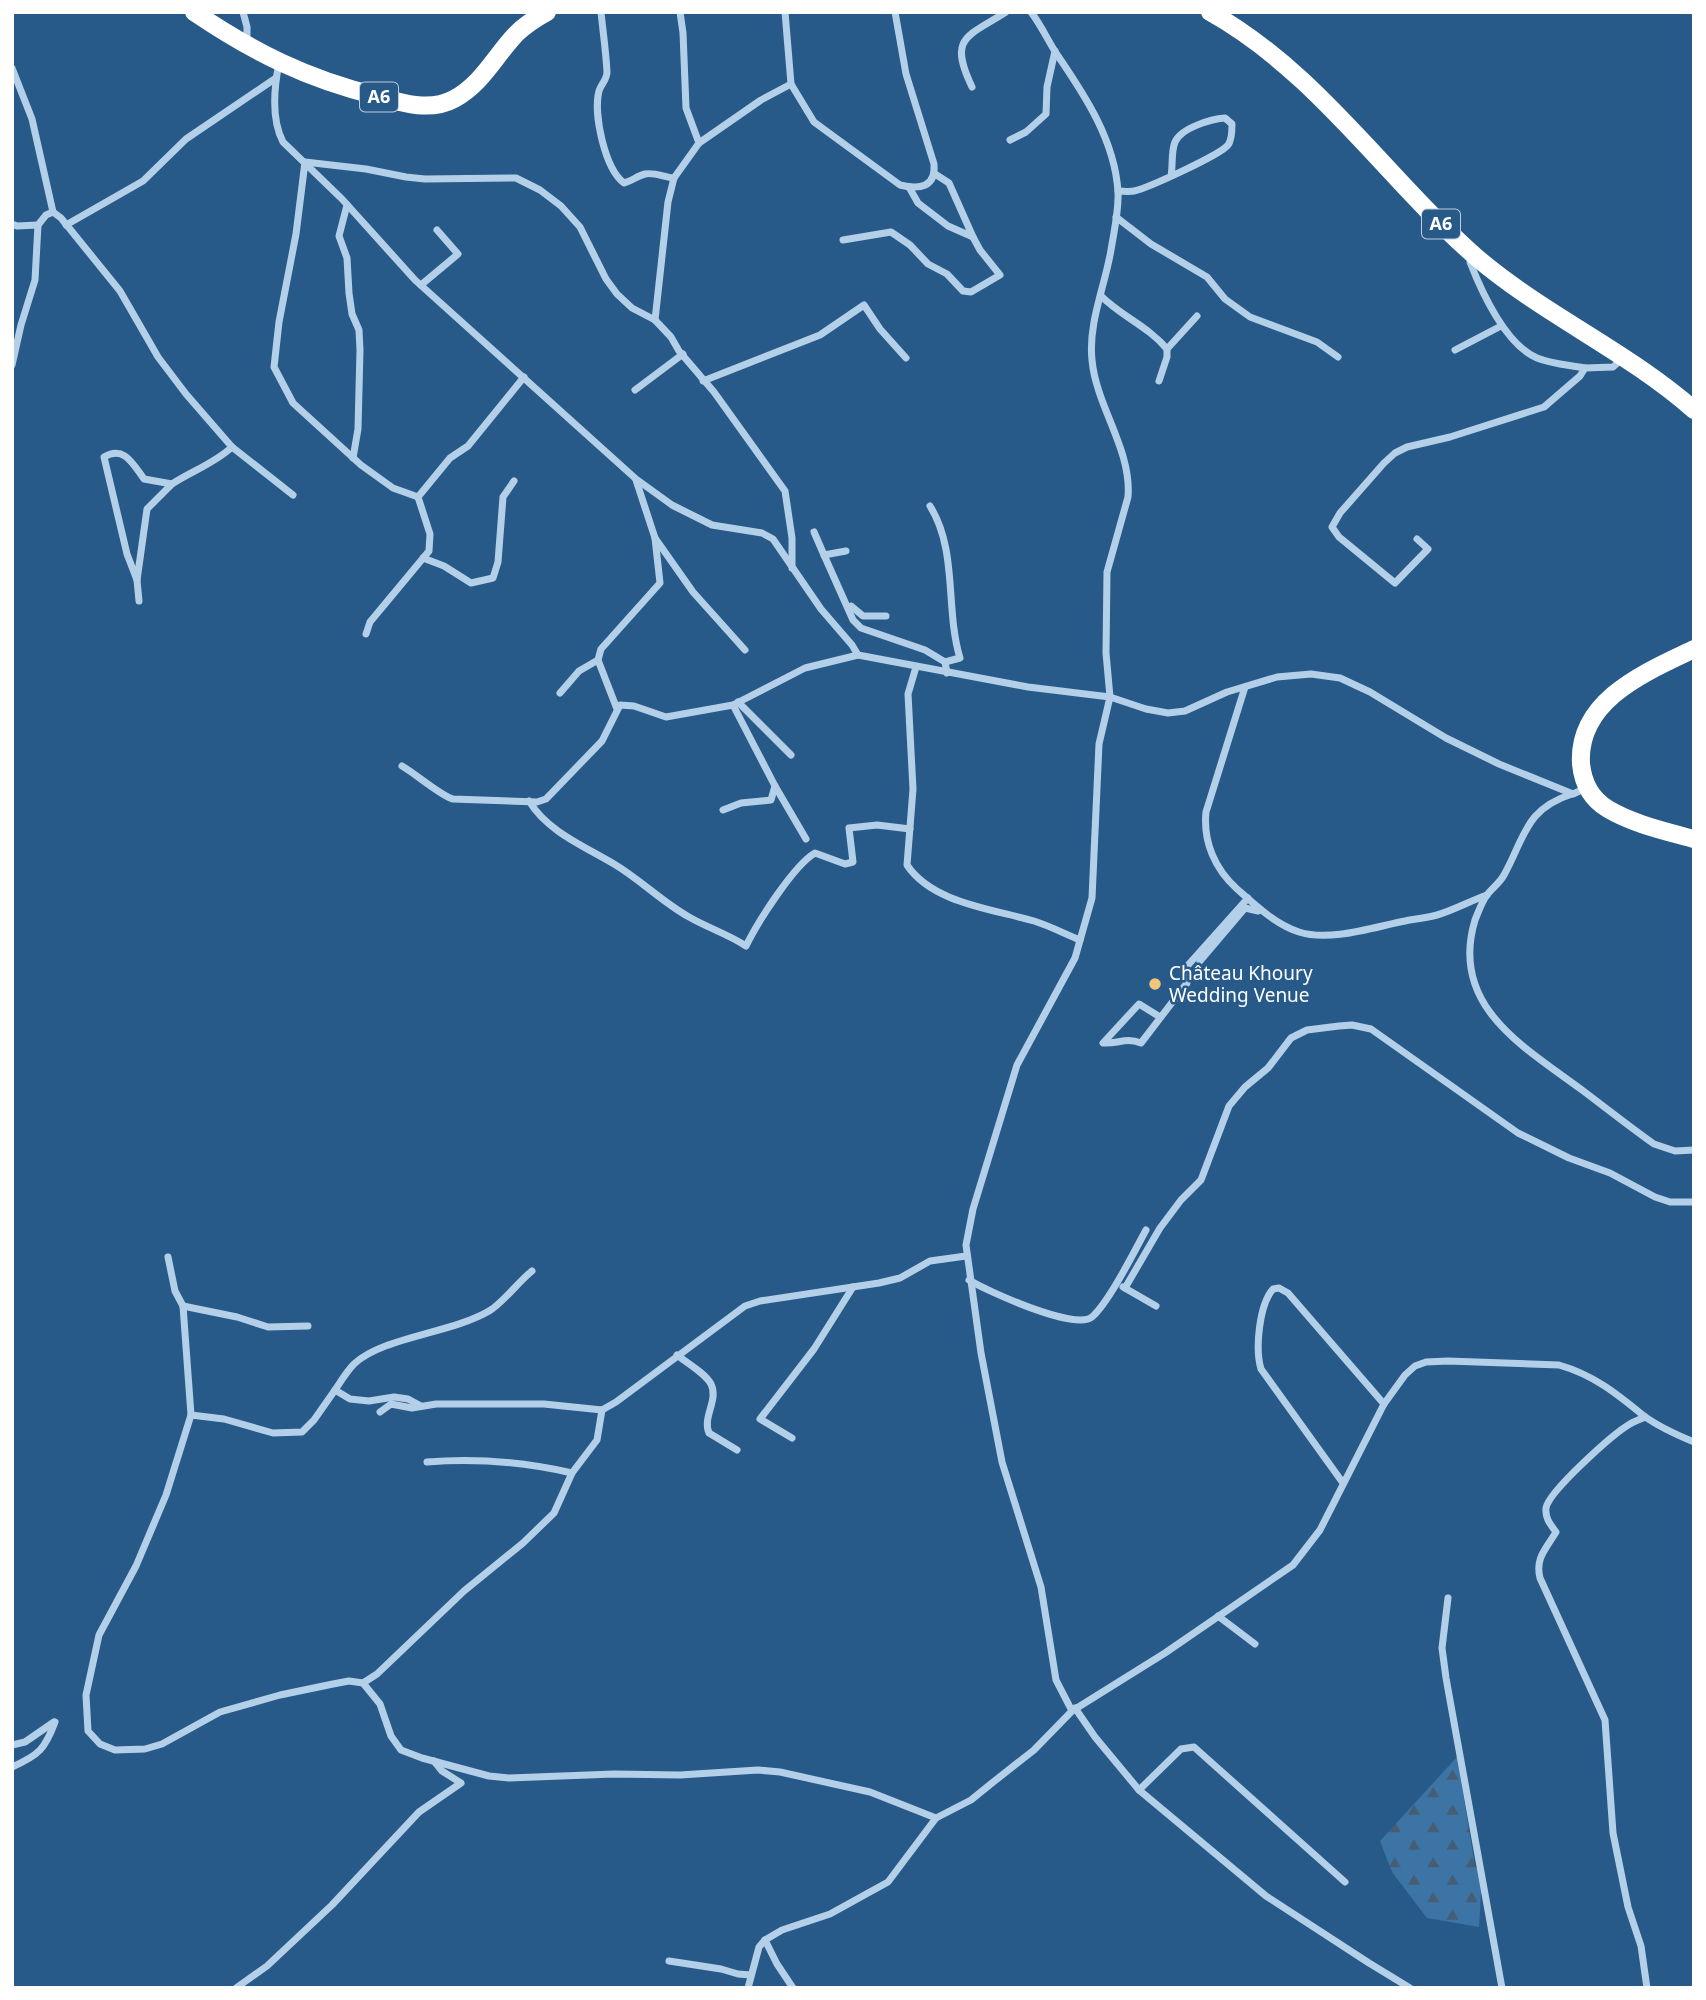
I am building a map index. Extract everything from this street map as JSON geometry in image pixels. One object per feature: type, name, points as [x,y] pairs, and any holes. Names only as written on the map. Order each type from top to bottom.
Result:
[{"type":"highway","name":"A6","points":[[194,12],[247,46],[278,71],[398,102],[436,105],[454,99],[472,87],[519,31],[546,12]]},
{"type":"highway","name":"A6","points":[[1210,12],[1232,18],[1323,102],[1473,254],[1537,303],[1623,358],[1694,410]]},
{"type":"highway","points":[[1694,649],[1640,675],[1604,704],[1588,727],[1583,742],[1580,791],[1623,816],[1694,839]]},
{"type":"street","points":[[243,12],[247,27],[247,46]]},
{"type":"street","points":[[601,12],[607,76],[599,91],[598,102],[600,130],[610,166],[624,183],[643,175],[674,178]]},
{"type":"street","points":[[680,12],[686,108],[699,143]]},
{"type":"street","points":[[785,12],[791,84],[814,122],[901,185],[925,186],[935,174],[934,164],[906,74],[895,12]]},
{"type":"street","points":[[972,87],[960,58],[966,39],[1006,12]]},
{"type":"street","points":[[1031,12],[1097,119],[1112,158],[1118,191],[1116,217],[1091,340],[1092,361],[1096,383],[1129,486],[1107,572],[1106,653],[1110,697],[1100,744],[1093,887],[1075,958],[1017,1065],[967,1234],[966,1256],[981,1353],[1002,1462],[1040,1580],[1056,1680],[1074,1710],[1139,1790],[1266,1896],[1410,1988]]},
{"type":"street","points":[[1010,140],[1026,132],[1046,114],[1047,87],[1055,51]]},
{"type":"street","points":[[12,68],[32,119],[53,212],[120,291],[158,357],[232,447],[293,495]]},
{"type":"street","points":[[278,71],[277,130],[284,142],[421,285],[636,479],[672,505],[712,525],[769,535],[858,655]]},
{"type":"street","points":[[66,225],[142,181],[186,139],[278,71]]},
{"type":"street","points":[[655,320],[668,202],[674,178],[699,143],[761,100],[791,84]]},
{"type":"street","points":[[1118,191],[1134,191],[1171,176],[1227,145],[1232,134],[1232,124],[1225,118],[1217,118],[1177,137],[1173,145],[1171,176]]},
{"type":"street","points":[[305,162],[406,177],[505,178],[529,183],[561,206],[580,227],[606,279],[617,294],[632,308],[655,320],[714,392],[785,491],[792,530],[792,569]]},
{"type":"street","points":[[305,162],[274,367],[293,403],[353,458],[393,488],[418,497]]},
{"type":"street","points":[[843,240],[891,232],[911,245],[928,264],[947,274],[963,291],[971,292],[1000,275],[980,250],[949,183],[935,174]]},
{"type":"street","points":[[909,187],[918,203],[948,226],[973,237]]},
{"type":"street","points":[[347,205],[339,236],[347,258],[349,293],[352,314],[359,330],[360,350],[358,429],[353,458]]},
{"type":"street","points":[[12,365],[35,281],[38,225],[46,215],[53,212]]},
{"type":"street","points":[[1116,217],[1151,244],[1207,277],[1225,299],[1250,317],[1317,342],[1338,357]]},
{"type":"street","points":[[12,224],[38,225]]},
{"type":"street","points":[[421,285],[458,254],[437,230]]},
{"type":"street","points":[[1473,254],[1470,262],[1475,275],[1502,326],[1535,358],[1585,368],[1613,367],[1623,358]]},
{"type":"street","points":[[1101,296],[1114,309],[1152,334],[1167,349]]},
{"type":"street","points":[[703,380],[820,335],[864,305],[880,329],[906,358]]},
{"type":"street","points":[[1159,380],[1167,349],[1197,316]]},
{"type":"street","points":[[1455,350],[1502,326]]},
{"type":"street","points":[[635,390],[683,354]]},
{"type":"street","points":[[1418,539],[1427,549],[1395,583],[1339,537],[1332,527],[1349,503],[1395,453],[1407,447],[1450,437],[1544,407],[1580,376],[1585,368]]},
{"type":"street","points":[[418,497],[450,458],[468,446],[524,377]]},
{"type":"street","points":[[139,601],[137,580],[146,509],[172,484],[218,459],[232,447]]},
{"type":"street","points":[[137,580],[127,554],[104,457],[121,452],[129,458],[144,479],[172,484]]},
{"type":"street","points":[[617,709],[598,660],[601,649],[660,583],[655,538],[636,479]]},
{"type":"street","points":[[423,558],[444,566],[471,583],[493,578],[498,562],[503,497],[514,481]]},
{"type":"street","points":[[366,634],[370,622],[429,551],[430,534],[418,497]]},
{"type":"street","points":[[930,506],[944,538],[953,636],[960,658],[944,662]]},
{"type":"street","points":[[814,532],[847,607],[861,628],[925,650],[944,662],[947,673]]},
{"type":"street","points":[[655,538],[701,601],[745,650]]},
{"type":"street","points":[[824,555],[846,551]]},
{"type":"street","points":[[847,607],[851,606],[863,616],[886,616]]},
{"type":"street","points":[[402,766],[446,797],[460,800],[537,802],[546,799],[602,741],[620,705],[625,704],[666,717],[735,704],[805,668],[858,655],[1028,687],[1110,697],[1146,709],[1177,712],[1227,692],[1277,677],[1294,675],[1340,678],[1370,692],[1446,738],[1499,764],[1580,791]]},
{"type":"street","points":[[560,693],[579,671],[598,660]]},
{"type":"street","points":[[916,667],[908,694],[914,765],[907,864],[927,886],[942,894],[1038,922],[1080,940]]},
{"type":"street","points":[[1245,687],[1206,812],[1204,827],[1213,857],[1230,883],[1262,911],[1298,931],[1335,934],[1436,915],[1487,895]]},
{"type":"street","points":[[735,704],[791,755]]},
{"type":"street","points":[[735,704],[775,786],[806,839]]},
{"type":"street","points":[[723,810],[741,803],[771,800],[775,786]]},
{"type":"street","points":[[1580,791],[1553,800],[1532,818],[1500,882],[1487,895],[1475,919],[1471,941],[1471,966],[1484,1004],[1496,1022],[1523,1048],[1654,1144],[1675,1152],[1694,1150]]},
{"type":"street","points":[[529,801],[539,817],[630,874],[658,897],[688,917],[746,946],[793,874],[812,854],[845,864],[853,862],[849,828],[877,825],[910,829]]},
{"type":"street","points":[[1160,1017],[1139,1004],[1103,1042],[1113,1043],[1129,1038],[1141,1043],[1187,983],[1184,971],[1189,964],[1248,898]]},
{"type":"street","points":[[1200,961],[1245,908],[1262,911]]},
{"type":"street","points":[[1125,1288],[1160,1228],[1181,1200],[1201,1180],[1223,1119],[1235,1098],[1268,1068],[1291,1038],[1298,1033],[1319,1028],[1352,1025],[1371,1029],[1518,1133],[1569,1158],[1610,1173],[1655,1197],[1670,1202],[1694,1202]]},
{"type":"street","points":[[969,1280],[990,1293],[1079,1321],[1092,1317],[1115,1284],[1146,1230]]},
{"type":"street","points":[[380,1412],[388,1405],[412,1408],[436,1404],[544,1404],[602,1410],[733,1314],[753,1303],[900,1278],[930,1261],[966,1256]]},
{"type":"street","points":[[168,1257],[175,1291],[183,1306],[191,1415],[166,1495],[136,1566],[99,1635],[86,1695],[88,1731],[100,1744],[115,1750],[145,1749],[162,1744],[220,1712],[333,1684],[349,1681],[363,1683],[377,1674],[464,1591],[523,1543],[554,1513],[572,1473],[597,1440],[602,1410]]},
{"type":"street","points":[[191,1415],[224,1419],[272,1433],[302,1432],[314,1420],[355,1363],[387,1345],[446,1329],[492,1310],[532,1271]]},
{"type":"street","points":[[1115,1284],[1156,1306]]},
{"type":"street","points":[[792,1438],[760,1419],[814,1349],[853,1287]]},
{"type":"street","points":[[1343,1483],[1261,1369],[1256,1355],[1263,1310],[1273,1289],[1279,1288],[1289,1293],[1384,1404]]},
{"type":"street","points":[[183,1306],[237,1317],[268,1327],[308,1326]]},
{"type":"street","points":[[677,1355],[711,1383],[713,1394],[706,1421],[709,1433],[737,1450]]},
{"type":"street","points":[[748,1988],[759,1947],[765,1940],[782,1930],[830,1914],[888,1882],[936,1818],[971,1800],[1023,1759],[1074,1710],[1165,1653],[1296,1563],[1320,1530],[1384,1404],[1415,1366],[1426,1362],[1448,1361],[1568,1368],[1598,1381],[1624,1398],[1645,1417],[1694,1442]]},
{"type":"street","points":[[335,1390],[350,1399],[369,1401],[394,1397],[408,1399],[421,1407]]},
{"type":"street","points":[[1645,1417],[1618,1432],[1549,1499],[1547,1521],[1556,1532],[1540,1557],[1537,1567],[1605,1720],[1613,1833],[1628,1908],[1641,1946],[1647,1988]]},
{"type":"street","points":[[427,1462],[486,1461],[572,1473]]},
{"type":"street","points":[[1448,1598],[1442,1648],[1446,1678],[1502,1988]]},
{"type":"street","points":[[1218,1616],[1255,1644]]},
{"type":"street","points":[[363,1683],[380,1704],[397,1747],[434,1761],[489,1776],[509,1778],[614,1774],[680,1775],[758,1770],[780,1772],[870,1792],[936,1818]]},
{"type":"street","points":[[12,1745],[25,1742],[55,1722],[46,1746],[26,1761],[12,1767]]},
{"type":"street","points":[[1139,1790],[1181,1749],[1194,1747],[1345,1882]]},
{"type":"street","points":[[236,1988],[267,1966],[332,1905],[419,1812],[461,1783],[442,1771],[434,1761]]},
{"type":"street","points":[[765,1940],[776,1964],[793,1988]]},
{"type":"street","points":[[668,1961],[721,1969],[738,1975],[751,1975]]},
{"type":"green space","points":[[1457,1757],[1475,1866],[1482,1873],[1479,1927],[1427,1918],[1392,1872],[1380,1841]]},
{"type":"place","name":"Château Khoury Wedding Venue","points":[[1155,984]]}]
